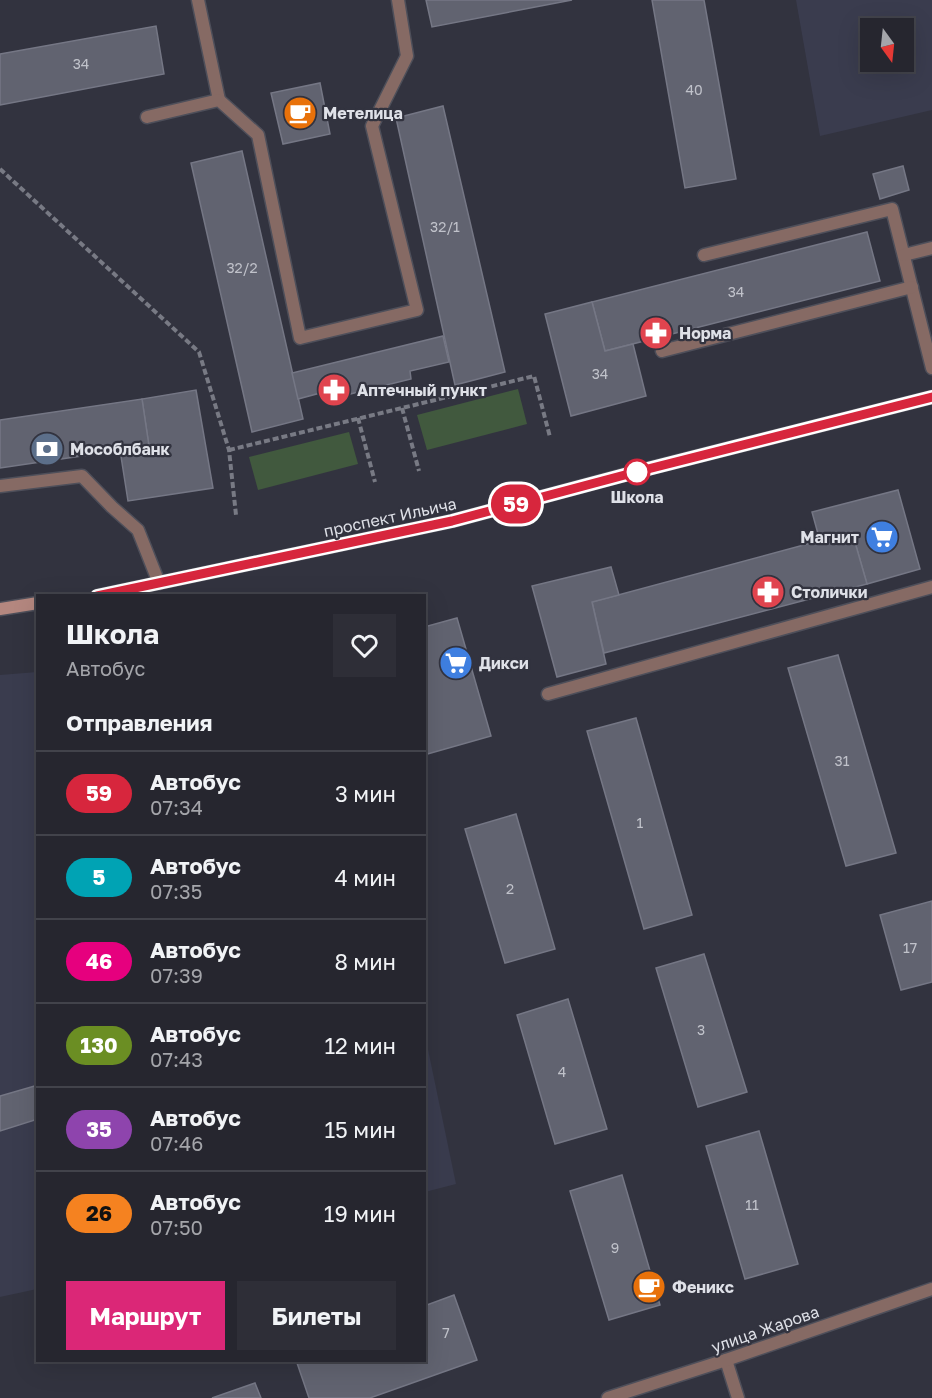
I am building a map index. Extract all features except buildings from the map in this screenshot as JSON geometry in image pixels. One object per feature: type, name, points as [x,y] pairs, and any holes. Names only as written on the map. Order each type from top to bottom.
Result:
[{"type":"street","points":[[198,0],[219,100],[258,135],[300,338],[417,310],[372,126],[408,56],[398,0]]},
{"type":"street","points":[[147,117],[219,100]]},
{"type":"street","points":[[704,255],[892,209],[932,368]]},
{"type":"street","points":[[904,255],[932,248]]},
{"type":"street","points":[[662,351],[912,287]]},
{"type":"street","name":"проспект Ильича","points":[[107,594],[452,521],[932,397]]},
{"type":"street","points":[[0,486],[82,476],[138,530],[159,584]]},
{"type":"street","points":[[548,694],[932,587]]},
{"type":"street","points":[[0,609],[36,603]]},
{"type":"street","name":"улица Жарова","points":[[608,1398],[932,1289]]},
{"type":"street","points":[[726,1360],[738,1398]]},
{"type":"path","points":[[0,169],[199,352],[229,450],[236,515]]},
{"type":"path","points":[[229,450],[534,376],[550,437]]},
{"type":"path","points":[[402,408],[419,471]]},
{"type":"path","points":[[358,418],[375,482]]},
{"type":"shaded area","points":[[796,0],[932,0],[932,110],[820,136]]},
{"type":"shaded area","points":[[36,672],[36,1289],[0,1297],[0,675]]},
{"type":"shaded area","points":[[426,1040],[456,1184],[426,1192]]},
{"type":"green space","points":[[518,389],[527,424],[427,450],[417,415]]},
{"type":"green space","points":[[349,432],[358,464],[258,490],[249,457]]},
{"type":"bus line","name":"59","points":[[107,594],[452,521],[932,397]]},
{"type":"place","name":"Метелица","points":[[300,113]]},
{"type":"place","name":"Норма","points":[[656,333]]},
{"type":"place","name":"Аптечный пункт","points":[[334,390]]},
{"type":"place","name":"Мособлбанк","points":[[47,449]]},
{"type":"place","name":"Школа","points":[[637,472]]},
{"type":"place","name":"Магнит","points":[[882,537]]},
{"type":"place","name":"Столички","points":[[768,592]]},
{"type":"place","name":"Дикси","points":[[456,663]]},
{"type":"place","name":"Феникс","points":[[649,1287]]}]
